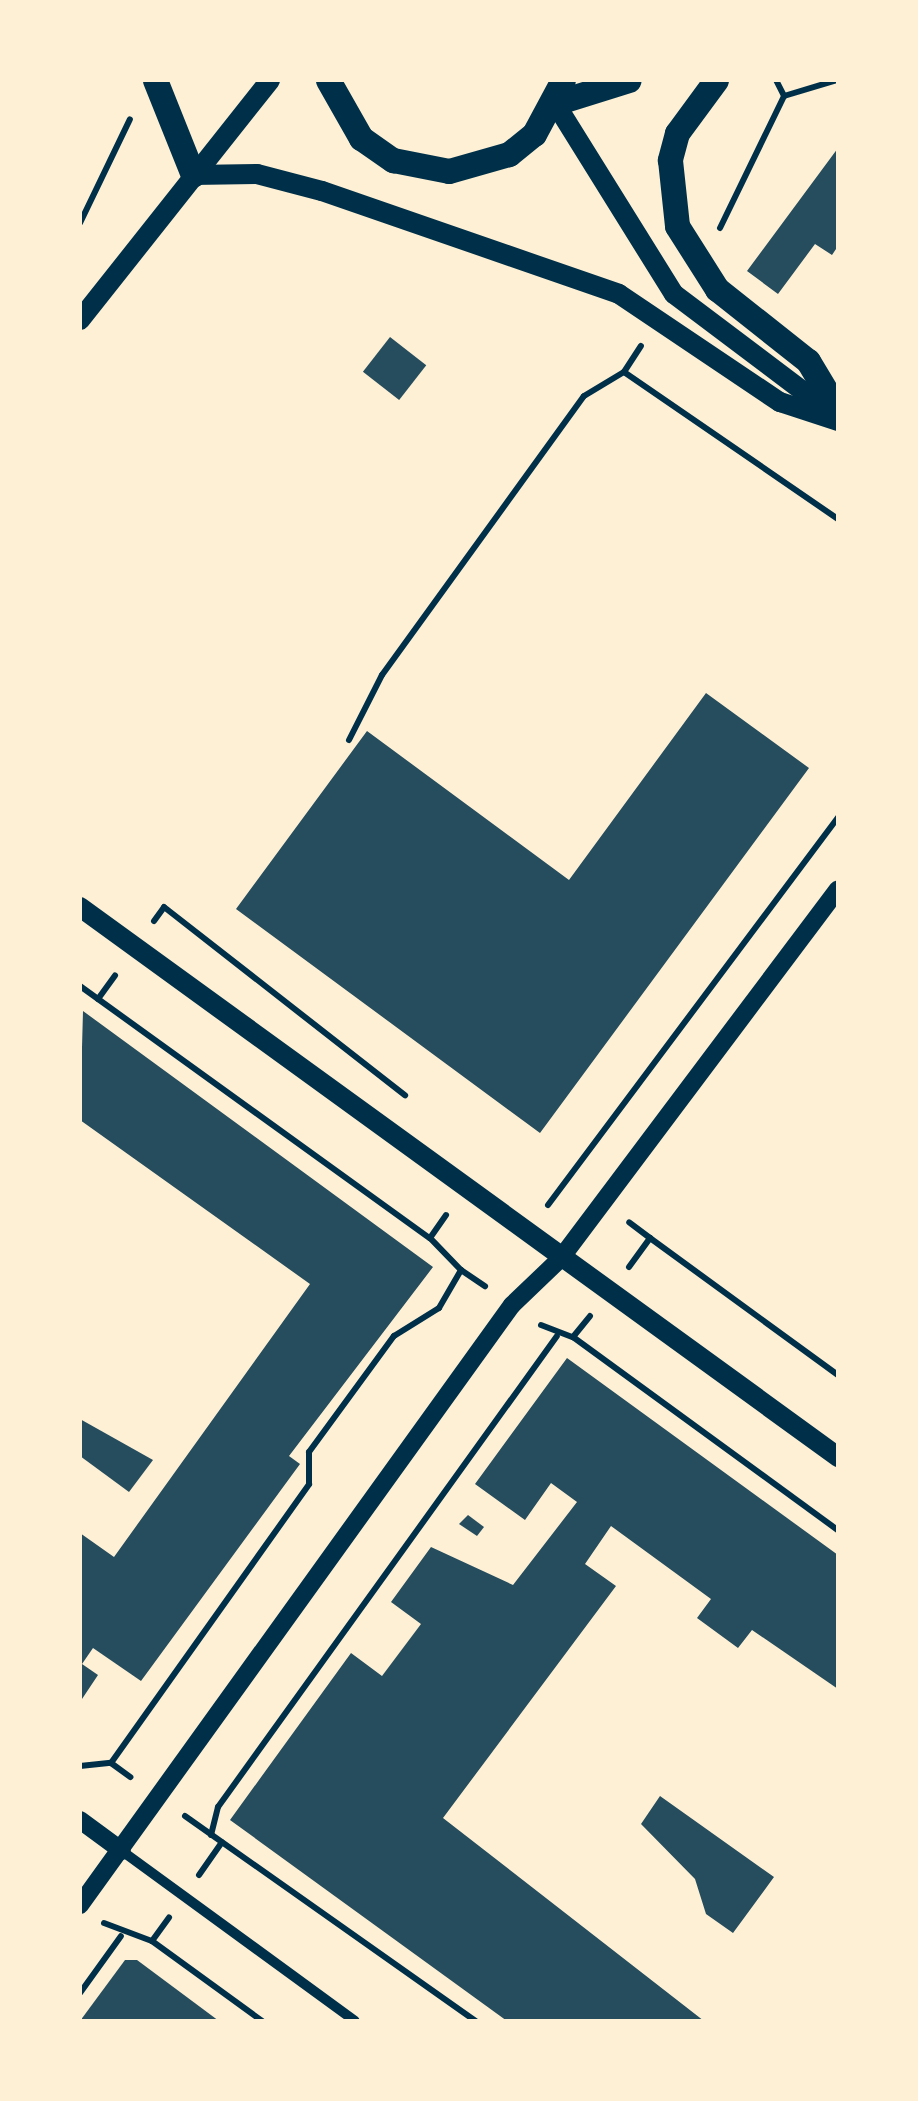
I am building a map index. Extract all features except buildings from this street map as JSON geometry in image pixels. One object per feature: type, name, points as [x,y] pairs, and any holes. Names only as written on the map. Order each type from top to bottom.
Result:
[{"type":"main road","points":[[155,80],[193,174]]},
{"type":"main road","points":[[80,320],[270,80]]},
{"type":"main road","points":[[328,80],[362,138],[419,169],[478,167],[509,154],[559,91],[629,80]]},
{"type":"main road","points":[[716,80],[677,132],[670,160],[677,226],[697,262],[808,361],[838,416]]},
{"type":"main road","points":[[559,91],[674,294],[838,416]]},
{"type":"main road","points":[[193,174],[257,174],[322,191],[660,316],[780,402],[838,416]]},
{"type":"main road","points":[[80,908],[838,1457]]},
{"type":"street","points":[[80,1905],[512,1305],[561,1258],[838,890]]},
{"type":"street","points":[[80,1820],[355,2021]]},
{"type":"path","points":[[776,80],[784,96]]},
{"type":"path","points":[[697,262],[720,229],[784,96],[836,80]]},
{"type":"path","points":[[80,222],[132,114]]},
{"type":"path","points":[[720,229],[725,246]]},
{"type":"path","points":[[349,740],[382,675],[584,396],[624,372],[660,316]]},
{"type":"path","points":[[624,372],[838,519]]},
{"type":"path","points":[[532,1195],[546,1207],[838,817]]},
{"type":"path","points":[[80,986],[430,1238],[462,1270],[440,1308],[394,1336],[309,1452],[309,1484],[111,1763]]},
{"type":"path","points":[[430,1238],[464,1188]]},
{"type":"path","points":[[650,1238],[838,1375]]},
{"type":"path","points":[[211,1834],[218,1808],[557,1336]]},
{"type":"path","points":[[573,1336],[838,1530]]},
{"type":"path","points":[[80,1766],[111,1763],[476,2021]]},
{"type":"path","points":[[80,1905],[121,1936],[152,1941],[262,2021]]},
{"type":"path","points":[[80,1993],[121,1936]]}]
